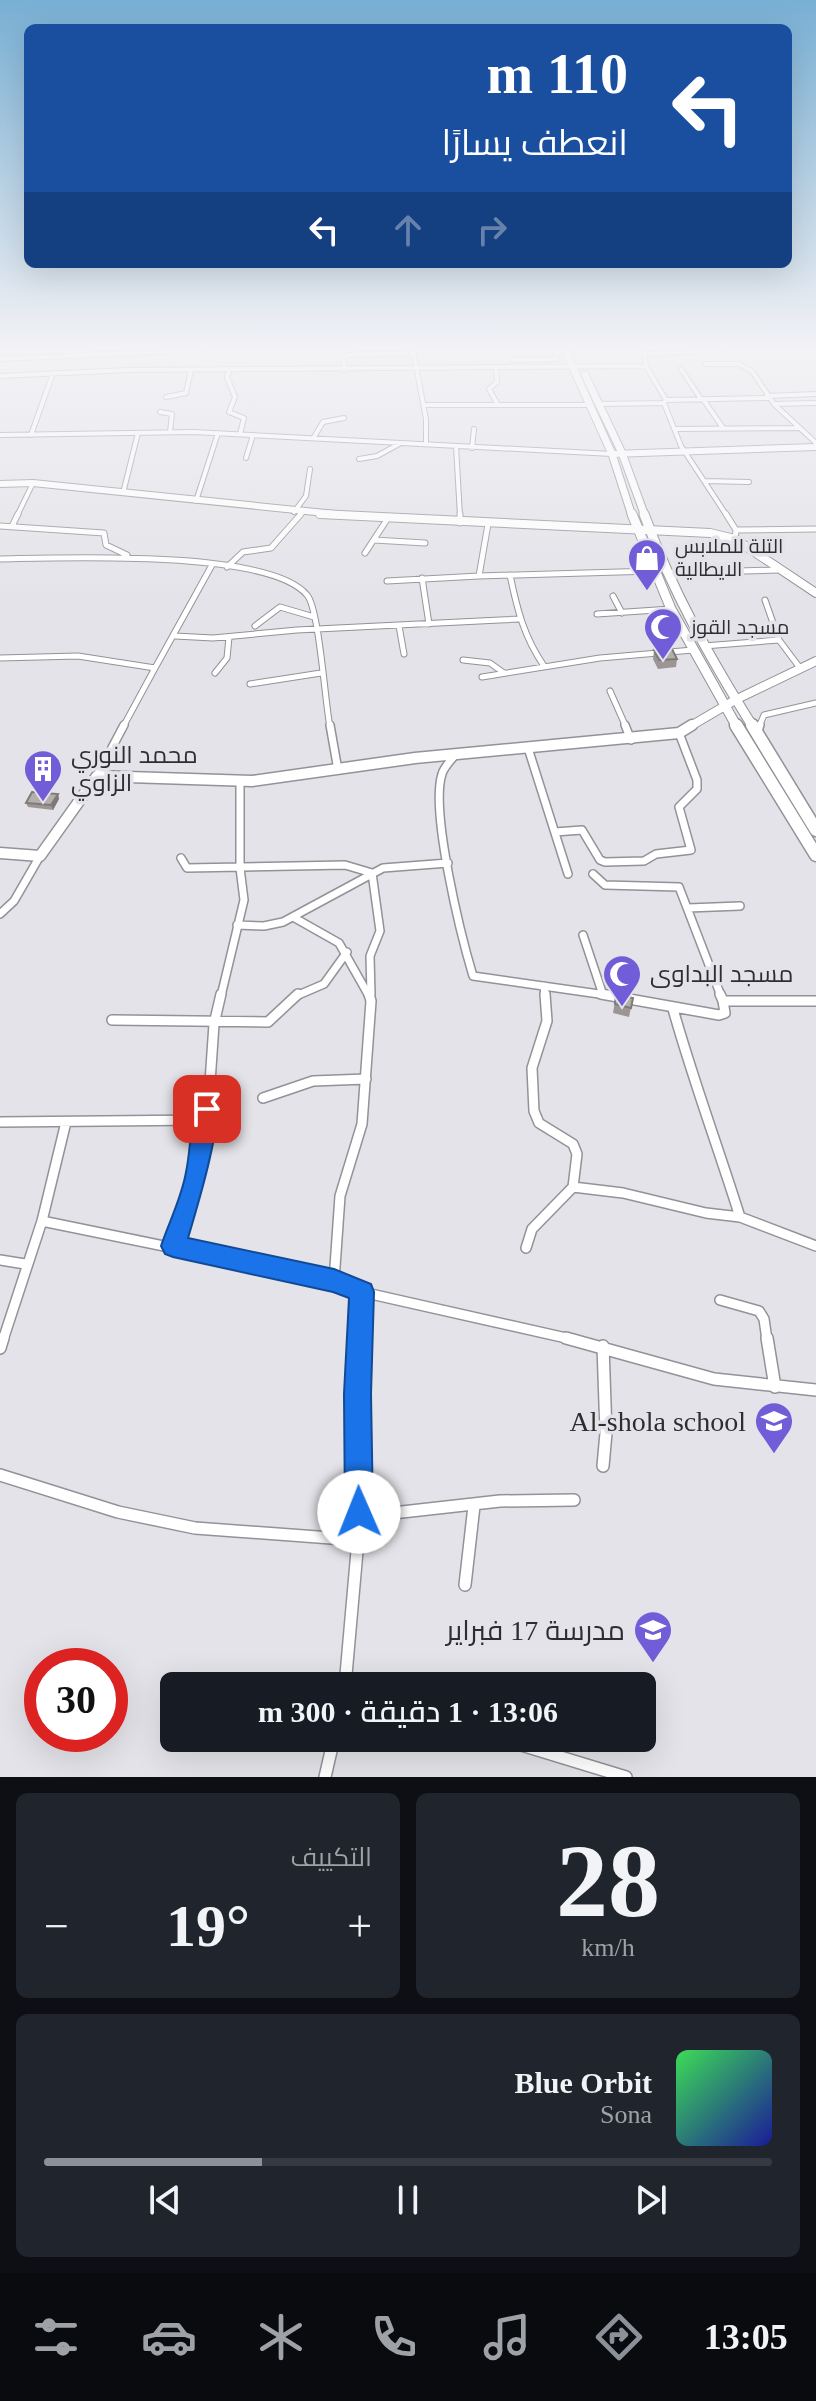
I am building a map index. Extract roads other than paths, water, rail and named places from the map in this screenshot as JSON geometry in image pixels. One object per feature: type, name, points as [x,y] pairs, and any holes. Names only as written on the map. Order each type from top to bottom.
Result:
[{"type":"main road","points":[[607,433],[666,573],[704,646],[816,830]]},
{"type":"main road","points":[[617,454],[636,528],[671,609],[725,706],[816,855]]},
{"type":"street","points":[[0,435],[138,433],[123,493]]},
{"type":"street","points":[[214,433],[617,454],[816,445]]},
{"type":"street","points":[[196,501],[218,433]]},
{"type":"street","points":[[314,437],[316,433]]},
{"type":"street","points":[[426,433],[426,444]]},
{"type":"street","points":[[472,448],[474,433]]},
{"type":"street","points":[[677,433],[685,453],[735,534],[778,570],[816,593]]},
{"type":"street","points":[[730,433],[735,437]]},
{"type":"street","points":[[246,458],[253,435]]},
{"type":"street","points":[[359,459],[377,456],[401,442]]},
{"type":"street","points":[[456,446],[460,523]]},
{"type":"street","points":[[227,567],[243,552],[271,548],[306,496],[310,469]]},
{"type":"street","points":[[704,481],[749,482]]},
{"type":"street","points":[[12,526],[33,483]]},
{"type":"street","points":[[0,484],[33,483],[298,512],[460,523],[735,534],[816,529]]},
{"type":"street","points":[[365,553],[388,518]]},
{"type":"street","points":[[479,576],[488,524]]},
{"type":"street","points":[[0,526],[102,532],[106,534],[106,545],[131,557]]},
{"type":"street","points":[[374,540],[425,543]]},
{"type":"street","points":[[0,559],[131,557],[227,567],[298,583],[308,595],[320,629],[321,673],[338,770]]},
{"type":"street","points":[[0,914],[14,901],[40,856],[97,776],[212,565]]},
{"type":"street","points":[[666,573],[778,570]]},
{"type":"street","points":[[387,581],[653,571]]},
{"type":"street","points":[[510,575],[519,619],[528,643],[544,666]]},
{"type":"street","points":[[422,578],[429,624]]},
{"type":"street","points":[[613,596],[622,613]]},
{"type":"street","points":[[765,600],[779,640],[800,668]]},
{"type":"street","points":[[255,626],[280,607],[314,617]]},
{"type":"street","points":[[597,614],[671,609]]},
{"type":"street","points":[[175,636],[229,637],[519,619]]},
{"type":"street","points":[[399,626],[404,654]]},
{"type":"street","points":[[215,673],[227,658],[229,637]]},
{"type":"street","points":[[704,646],[779,640]]},
{"type":"street","points":[[482,677],[544,666],[693,650]]},
{"type":"street","points":[[0,658],[35,654],[82,657],[155,668]]},
{"type":"street","points":[[463,660],[490,663],[504,673]]},
{"type":"street","points":[[97,776],[240,781],[456,754],[631,740],[679,733],[735,700],[816,661]]},
{"type":"street","points":[[250,684],[321,673]]},
{"type":"street","points":[[610,691],[631,740]]},
{"type":"street","points":[[757,737],[760,719],[764,715],[816,703]]},
{"type":"street","points":[[555,832],[582,830],[600,860],[605,862],[644,861],[656,854],[691,850],[679,807],[697,789],[697,780],[679,733]]},
{"type":"street","points":[[528,748],[568,874]]},
{"type":"street","points":[[456,754],[441,775],[441,809],[448,863],[473,976],[722,1016],[726,1012],[723,1001],[688,908],[676,885],[605,885],[593,874]]},
{"type":"street","points":[[173,1246],[198,1172],[214,1024],[244,900],[240,868],[240,781]]},
{"type":"street","points":[[0,853],[40,856]]},
{"type":"street","points":[[181,858],[187,868],[345,865],[372,873]]},
{"type":"street","points":[[237,925],[273,925],[393,865],[448,863]]},
{"type":"street","points":[[334,1281],[340,1196],[362,1124],[371,1001],[370,956],[380,931],[372,873]]},
{"type":"street","points":[[688,908],[740,906]]},
{"type":"street","points":[[293,917],[339,943],[347,952],[371,1001]]},
{"type":"street","points":[[583,935],[603,995]]},
{"type":"street","points":[[112,1020],[214,1024],[268,1022],[301,992],[327,981],[347,952]]},
{"type":"street","points":[[526,1248],[532,1229],[573,1187],[576,1150],[573,1144],[539,1123],[534,1111],[532,1068],[546,1028],[544,986]]},
{"type":"street","points":[[723,1001],[816,1001]]},
{"type":"street","points":[[673,1009],[696,1092],[719,1149],[740,1217]]},
{"type":"street","points":[[263,1098],[292,1084],[327,1078],[366,1079]]},
{"type":"street","points":[[0,1122],[205,1120]]},
{"type":"street","points":[[0,1348],[25,1264],[42,1221],[66,1122]]},
{"type":"street","points":[[573,1187],[623,1193],[706,1213],[740,1217],[816,1246]]},
{"type":"street","points":[[42,1221],[334,1281],[362,1292],[603,1346],[714,1379],[816,1390]]},
{"type":"street","points":[[0,1260],[25,1264]]},
{"type":"street","points":[[346,1672],[358,1540],[357,1394],[362,1292]]},
{"type":"street","points":[[720,1300],[759,1311],[764,1319],[775,1387]]},
{"type":"street","points":[[603,1346],[606,1433],[603,1466]]},
{"type":"street","points":[[0,1475],[118,1512],[195,1528],[358,1540]]},
{"type":"street","points":[[359,1512],[393,1513],[500,1501],[574,1500]]},
{"type":"street","points":[[465,1585],[474,1506]]},
{"type":"street","points":[[325,1777],[331,1752]]},
{"type":"street","points":[[544,1752],[626,1777]]},
{"type":"place","name":"التلة للملابس الايطالية","points":[[647,592]]},
{"type":"place","name":"مسجد القوز","points":[[663,661]]},
{"type":"place","name":"محمد النوري الزاوي","points":[[43,803]]},
{"type":"place","name":"مسجد البداوى","points":[[622,1008]]},
{"type":"place","name":"Al-shola school","points":[[774,1455]]},
{"type":"place","name":"مدرسة 17 فبراير","points":[[653,1664]]}]
